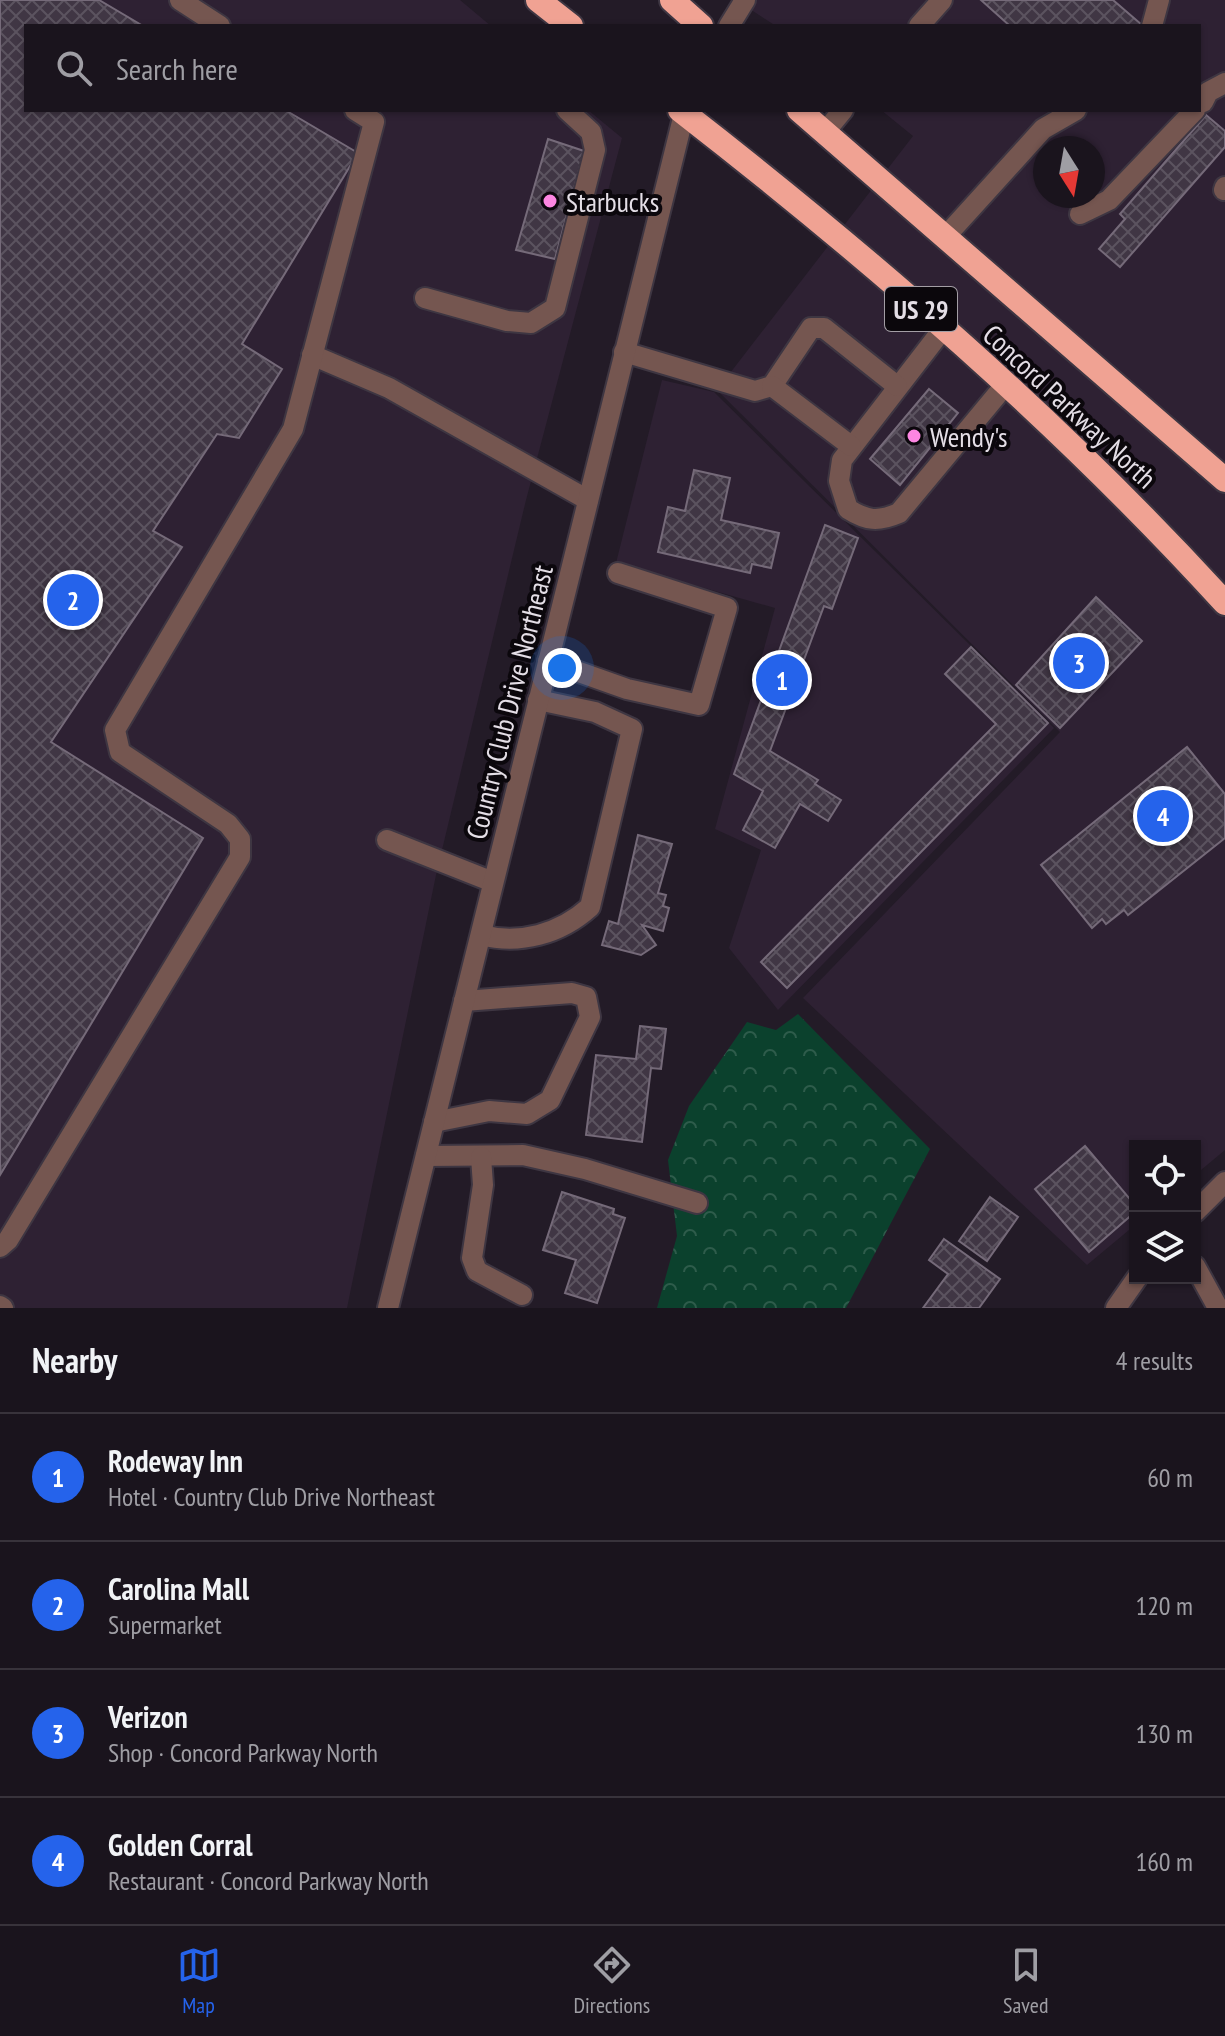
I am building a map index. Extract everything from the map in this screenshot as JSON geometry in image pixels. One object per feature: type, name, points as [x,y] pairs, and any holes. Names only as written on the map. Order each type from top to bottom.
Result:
[{"type":"highway","points":[[538,0],[568,24]]},
{"type":"highway","points":[[672,0],[699,24]]},
{"type":"highway","name":"Concord Parkway North","points":[[684,112],[799,205],[1006,384],[1093,465],[1225,603]]},
{"type":"highway","name":"Concord Parkway North","points":[[801,112],[1225,480]]},
{"type":"street","points":[[180,0],[217,24]]},
{"type":"street","points":[[730,24],[745,0]]},
{"type":"street","points":[[925,24],[942,0]]},
{"type":"street","points":[[1153,24],[1159,0]]},
{"type":"street","points":[[1201,103],[1208,92],[1225,83]]},
{"type":"street","points":[[1201,106],[1225,101]]},
{"type":"street","points":[[0,1247],[15,1229],[240,857],[240,839],[228,824],[120,752],[115,730],[293,429],[374,122],[358,112]]},
{"type":"street","points":[[425,298],[507,321],[531,323],[555,308],[595,150],[591,132],[569,112]]},
{"type":"street","name":"Country Club Drive Northeast","points":[[388,1308],[683,112]]},
{"type":"street","points":[[825,132],[841,112]]},
{"type":"street","points":[[946,236],[1043,129],[1073,112]]},
{"type":"street","points":[[1080,214],[1109,200],[1193,112]]},
{"type":"street","points":[[624,352],[755,391],[772,386],[811,328],[824,328],[897,386]]},
{"type":"street","points":[[943,329],[842,460],[839,481],[848,509],[864,519],[882,520],[899,513],[1006,384]]},
{"type":"street","points":[[312,355],[389,388],[588,500]]},
{"type":"street","points":[[772,386],[851,446]]},
{"type":"street","points":[[548,661],[627,689],[699,705],[727,608],[618,573]]},
{"type":"street","points":[[481,935],[498,940],[530,938],[572,924],[590,907],[632,729],[595,712],[538,700]]},
{"type":"street","points":[[387,840],[493,882]]},
{"type":"street","points":[[434,1122],[489,1111],[527,1114],[550,1100],[590,1017],[586,997],[572,993],[464,1001]]},
{"type":"street","points":[[426,1156],[523,1155],[697,1203]]},
{"type":"street","points":[[481,1157],[483,1185],[472,1258],[477,1271],[522,1295]]},
{"type":"street","points":[[1201,1206],[1225,1182]]},
{"type":"street","points":[[1201,1277],[1218,1308]]},
{"type":"street","points":[[1116,1308],[1133,1284]]},
{"type":"shaded area","points":[[0,0],[460,0],[489,24],[24,24],[24,112],[590,112],[622,138],[526,500],[436,875],[347,1308],[0,1308]]},
{"type":"shaded area","points":[[736,0],[1225,0],[1225,1150],[1201,1170],[1201,1140],[1129,1140],[1129,1230],[1087,1265],[803,998],[1060,732],[717,390],[913,136],[883,112],[1201,112],[1201,24],[773,24]]},
{"type":"shaded area","points":[[662,380],[714,392],[1054,728],[778,1010],[729,948],[761,850],[715,829],[775,608],[616,563]]},
{"type":"green space","points":[[798,1014],[930,1149],[846,1308],[657,1308],[677,1236],[668,1160],[689,1106],[747,1022],[776,1030]]},
{"type":"building","points":[[0,0],[99,0],[140,24],[24,24],[24,112],[288,112],[358,153],[242,344],[282,369],[239,438],[217,434],[153,531],[182,547],[51,742],[203,838],[0,1175]]},
{"type":"building","points":[[981,0],[1113,0],[1141,24],[1008,24]]},
{"type":"building","points":[[1206,115],[1225,131],[1225,147],[1120,267],[1099,249],[1125,219],[1120,214]]},
{"type":"building","name":"Starbucks","points":[[548,139],[584,151],[555,259],[516,250]]},
{"type":"building","name":"Wendy's","points":[[929,389],[958,413],[900,485],[870,459]]},
{"type":"building","points":[[694,470],[730,478],[721,520],[779,533],[771,568],[752,564],[750,573],[658,552],[668,507],[685,511]]},
{"type":"building","points":[[825,525],[858,538],[832,609],[824,606],[770,751],[818,780],[815,784],[841,800],[828,821],[800,804],[775,848],[743,830],[763,791],[734,774]]},
{"type":"building","points":[[1096,597],[1142,641],[1060,728],[1016,685]]},
{"type":"building","points":[[971,647],[1048,723],[787,988],[761,962],[996,724],[945,674]]},
{"type":"building","points":[[1187,747],[1225,794],[1225,838],[1128,915],[1124,910],[1106,924],[1102,919],[1092,928],[1041,865]]},
{"type":"building","points":[[638,835],[672,844],[658,893],[666,895],[663,906],[669,908],[663,931],[642,925],[656,945],[641,955],[602,945],[609,921],[618,924]]},
{"type":"building","points":[[640,1026],[666,1029],[661,1069],[651,1068],[642,1142],[586,1135],[596,1055],[636,1059]]},
{"type":"building","points":[[1085,1146],[1129,1198],[1129,1217],[1089,1252],[1035,1189]]},
{"type":"building","points":[[562,1192],[614,1209],[613,1214],[625,1218],[597,1303],[565,1293],[576,1260],[543,1250]]},
{"type":"building","points":[[990,1197],[1018,1217],[987,1261],[959,1241]]},
{"type":"building","points":[[944,1239],[1000,1279],[979,1308],[923,1308],[948,1274],[929,1260]]},
{"type":"place","name":"Starbucks","points":[[550,201]]},
{"type":"place","name":"Wendy's","points":[[914,436]]},
{"type":"place","name":"Carolina Mall","points":[[73,600]]},
{"type":"place","name":"Verizon","points":[[1079,663]]},
{"type":"place","name":"Rodeway Inn","points":[[782,680]]},
{"type":"place","name":"Golden Corral","points":[[1163,816]]}]
